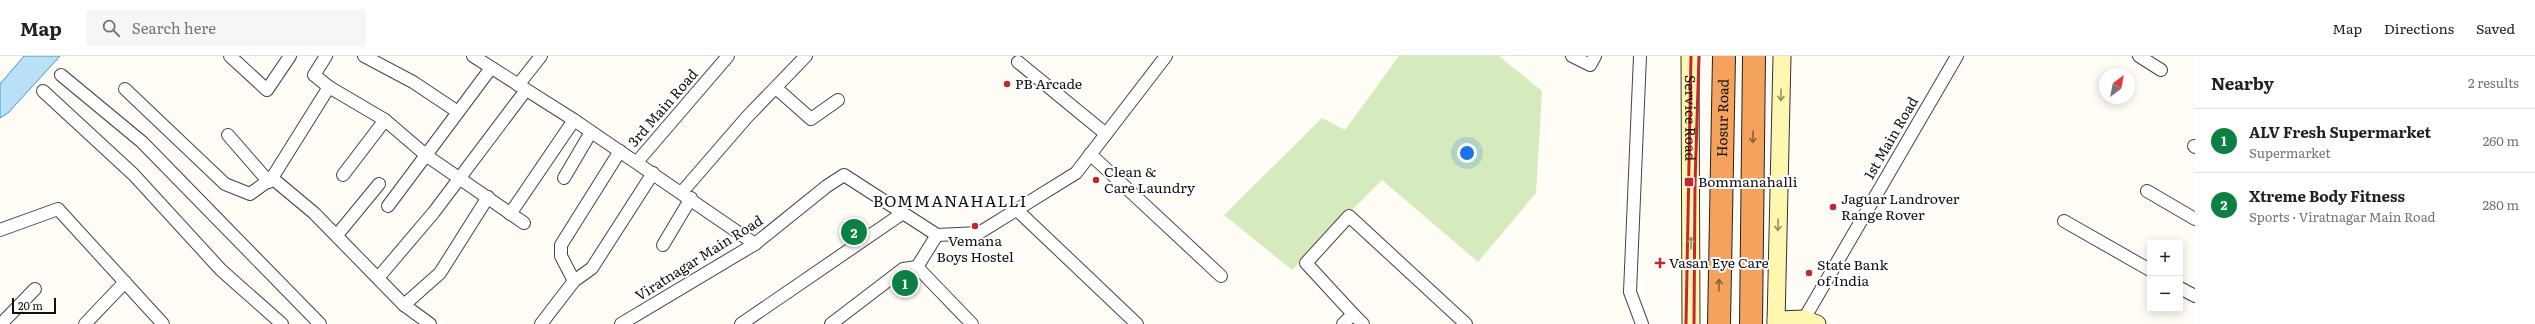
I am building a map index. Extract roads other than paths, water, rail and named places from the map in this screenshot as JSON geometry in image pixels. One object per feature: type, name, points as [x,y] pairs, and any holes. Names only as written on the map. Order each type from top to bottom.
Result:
[{"type":"highway","name":"Hosur Road","points":[[1718,324],[1724,56]]},
{"type":"highway","points":[[1751,324],[1754,56]]},
{"type":"street","points":[[230,56],[267,90],[290,56]]},
{"type":"street","points":[[326,56],[314,75],[329,86],[385,120],[427,156],[524,223]]},
{"type":"street","points":[[364,56],[413,82],[458,112]]},
{"type":"street","points":[[473,56],[574,120],[687,195],[755,244]]},
{"type":"street","points":[[378,278],[460,178],[522,88],[541,56]]},
{"type":"street","name":"3rd Main Road","points":[[637,162],[728,56]]},
{"type":"street","points":[[663,245],[687,195],[776,88],[806,56]]},
{"type":"street","points":[[1572,56],[1590,65],[1595,56]]},
{"type":"street","points":[[1640,56],[1630,292],[1642,324]]},
{"type":"street","name":"Service Road","points":[[1690,56],[1691,324]]},
{"type":"street","points":[[1782,56],[1776,322],[1810,321]]},
{"type":"street","name":"1st Main Road","points":[[1810,321],[1957,56]]},
{"type":"street","points":[[2139,56],[2161,70]]},
{"type":"street","points":[[831,324],[903,269],[916,267],[937,235],[979,233],[1076,173],[1164,57]]},
{"type":"street","points":[[1018,62],[1106,134]]},
{"type":"street","points":[[388,206],[427,156],[491,68]]},
{"type":"street","points":[[61,75],[142,142],[320,324]]},
{"type":"street","points":[[125,89],[225,184],[250,194],[270,180],[329,86]]},
{"type":"street","points":[[776,88],[812,119],[838,100]]},
{"type":"street","points":[[43,91],[134,175],[221,270],[282,324]]},
{"type":"street","points":[[343,175],[385,120]]},
{"type":"street","points":[[510,214],[574,120]]},
{"type":"street","points":[[564,178],[591,132]]},
{"type":"street","points":[[228,135],[270,180],[314,213],[404,305],[430,324]]},
{"type":"street","points":[[574,281],[561,256],[560,245],[620,151]]},
{"type":"street","points":[[1090,154],[1221,276]]},
{"type":"street","points":[[541,324],[574,281],[592,268],[653,173]]},
{"type":"street","name":"Viratnagar Main Road","points":[[621,324],[755,244],[827,186],[844,175],[937,235]]},
{"type":"street","points":[[337,235],[379,184]]},
{"type":"street","points":[[2147,191],[2195,219]]},
{"type":"street","points":[[404,305],[440,273],[488,197]]},
{"type":"street","points":[[0,230],[58,209],[163,324]]},
{"type":"street","points":[[1016,210],[1137,324]]},
{"type":"street","points":[[740,324],[903,213]]},
{"type":"street","points":[[1363,324],[1306,263],[1349,216],[1466,324]]},
{"type":"street","points":[[2064,221],[2147,268]]},
{"type":"street","points":[[916,267],[972,324]]},
{"type":"street","points":[[85,324],[125,282]]},
{"type":"street","points":[[1,324],[35,289]]},
{"type":"street","points":[[2183,290],[2195,296]]},
{"type":"street","points":[[1343,324],[1353,314]]},
{"type":"water","points":[[24,56],[60,56],[8,113],[0,118],[0,84]]},
{"type":"railway","points":[[1686,324],[1691,56]]},
{"type":"railway","points":[[1694,324],[1695,184],[1699,56]]},
{"type":"place","name":"PB Arcade","points":[[1007,84]]},
{"type":"place","name":"Clean & Care Laundry","points":[[1096,180]]},
{"type":"place","name":"Bommanahalli","points":[[1689,182]]},
{"type":"place","name":"Jaguar Landrover Range Rover","points":[[1833,207]]},
{"type":"place","name":"Vemana Boys Hostel","points":[[975,226]]},
{"type":"place","name":"Xtreme Body Fitness","points":[[854,232]]},
{"type":"place","name":"Vasan Eye Care","points":[[1660,263]]},
{"type":"place","name":"State Bank of India","points":[[1809,273]]},
{"type":"place","name":"ALV Fresh Supermarket","points":[[905,283]]},
{"type":"district","name":"BOMMANAHALLI","points":[[950,201]]}]
